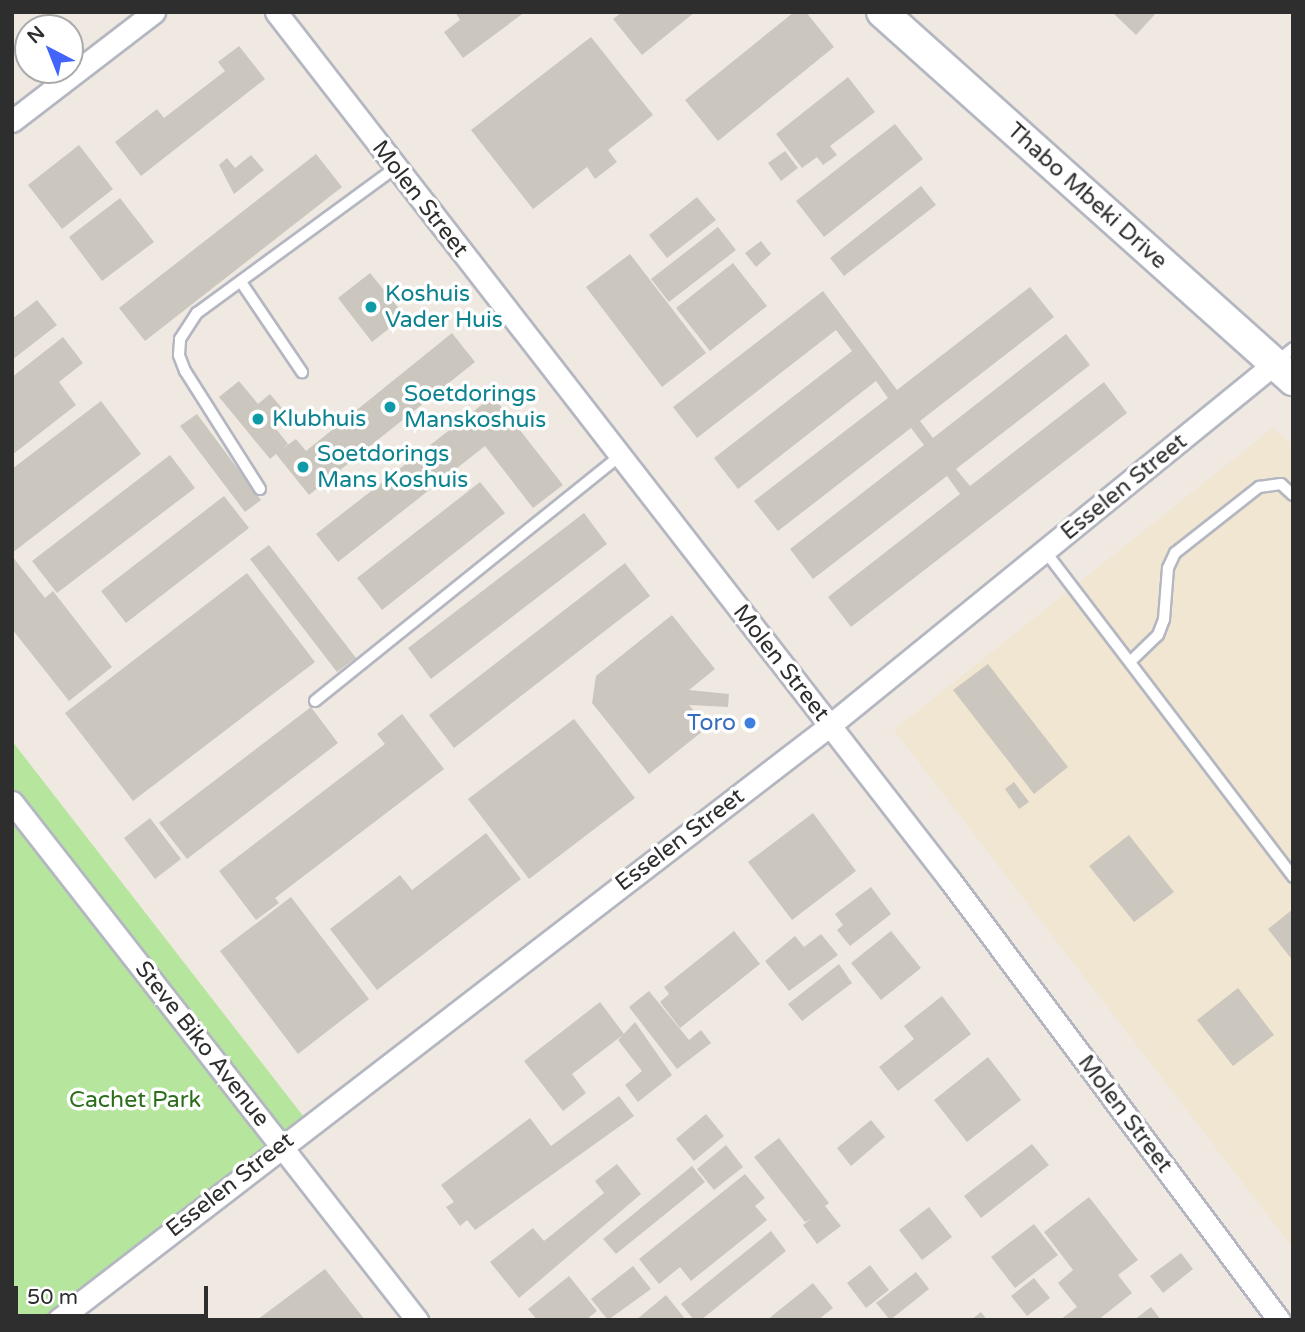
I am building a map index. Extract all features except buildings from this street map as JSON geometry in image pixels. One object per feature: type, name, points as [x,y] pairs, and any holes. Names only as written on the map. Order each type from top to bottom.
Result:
[{"type":"main road","name":"Thabo Mbeki Drive","points":[[882,12],[1286,364]]},
{"type":"street","points":[[12,121],[155,12]]},
{"type":"street","name":"Molen Street","points":[[276,12],[830,726],[1279,1320]]},
{"type":"street","name":"Esselen Street","points":[[58,1320],[282,1144],[830,726],[1045,551],[1286,364]]},
{"type":"street","name":"Steve Biko Avenue","points":[[12,802],[417,1320]]},
{"type":"lane","points":[[260,489],[179,355],[188,324],[395,168]]},
{"type":"lane","points":[[241,282],[302,372]]},
{"type":"lane","points":[[315,701],[619,457]]},
{"type":"lane","points":[[1132,660],[1158,635],[1164,619],[1168,568],[1175,553],[1259,487],[1280,484],[1293,495]]},
{"type":"lane","points":[[1045,551],[1132,660],[1293,877]]},
{"type":"shaded area","points":[[1273,428],[1293,445],[1293,1248],[894,730]]},
{"type":"green space","name":"Cachet Park","points":[[12,741],[307,1121],[51,1320],[12,1320]]},
{"type":"place","name":"Koshuis Vader Huis","points":[[371,307]]},
{"type":"place","name":"Soetdorings Manskoshuis","points":[[390,407]]},
{"type":"place","name":"Klubhuis","points":[[258,419]]},
{"type":"place","name":"Soetdorings Mans Koshuis","points":[[303,467]]},
{"type":"place","name":"Toro","points":[[750,723]]}]
